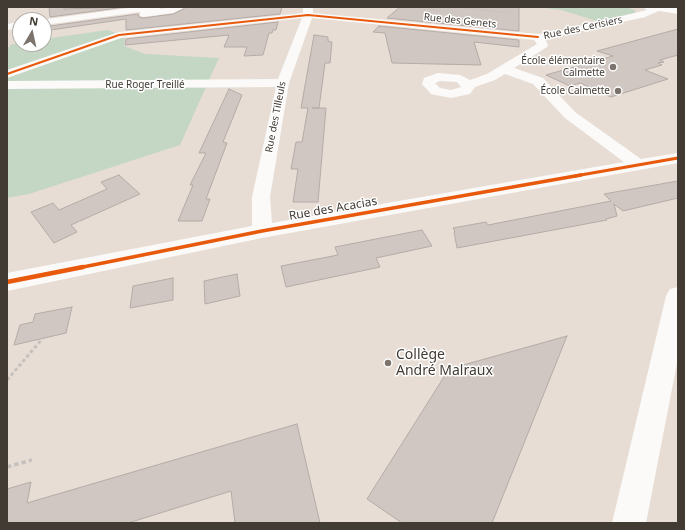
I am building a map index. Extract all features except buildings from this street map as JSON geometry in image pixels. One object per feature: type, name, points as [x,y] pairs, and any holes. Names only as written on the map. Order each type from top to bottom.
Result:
[{"type":"street","points":[[138,12],[157,7]]},
{"type":"street","points":[[52,21],[138,12],[173,10],[178,8],[177,7]]},
{"type":"street","points":[[653,8],[678,11]]},
{"type":"street","name":"Rue des Cerisiers","points":[[468,85],[491,78],[543,45],[538,37],[556,35],[646,14],[653,8]]},
{"type":"street","name":"Rue des Genets","points":[[7,74],[119,35],[308,11],[366,16],[538,37]]},
{"type":"street","name":"Rue des Tilleuls","points":[[262,231],[261,197],[282,83],[308,11]]},
{"type":"street","points":[[138,12],[146,31]]},
{"type":"street","points":[[504,69],[538,81],[570,115],[638,165]]},
{"type":"street","name":"Rue Roger Treillé","points":[[7,85],[282,83]]},
{"type":"street","name":"Rue des Acacias","points":[[7,282],[262,231],[638,165],[673,162]]},
{"type":"street","points":[[630,523],[678,296]]},
{"type":"path","points":[[457,7],[515,14]]},
{"type":"path","points":[[433,10],[446,12]]},
{"type":"path","points":[[493,20],[502,12]]},
{"type":"path","points":[[7,380],[42,338]]},
{"type":"path","points":[[7,467],[32,460]]},
{"type":"green space","points":[[624,7],[635,10],[635,13],[597,21],[561,10],[545,8]]},
{"type":"green space","points":[[108,30],[125,37],[124,46],[145,54],[219,58],[180,145],[29,194],[7,198],[7,49],[12,44],[12,52],[52,52],[52,38]]},
{"type":"cycle path","points":[[7,74],[119,35],[308,15],[538,37]]},
{"type":"cycle path","points":[[7,282],[262,231],[678,158]]},
{"type":"place","name":"École élémentaire Calmette","points":[[613,67]]},
{"type":"place","name":"École Calmette","points":[[618,91]]},
{"type":"place","name":"Collège André Malraux","points":[[388,363]]}]
